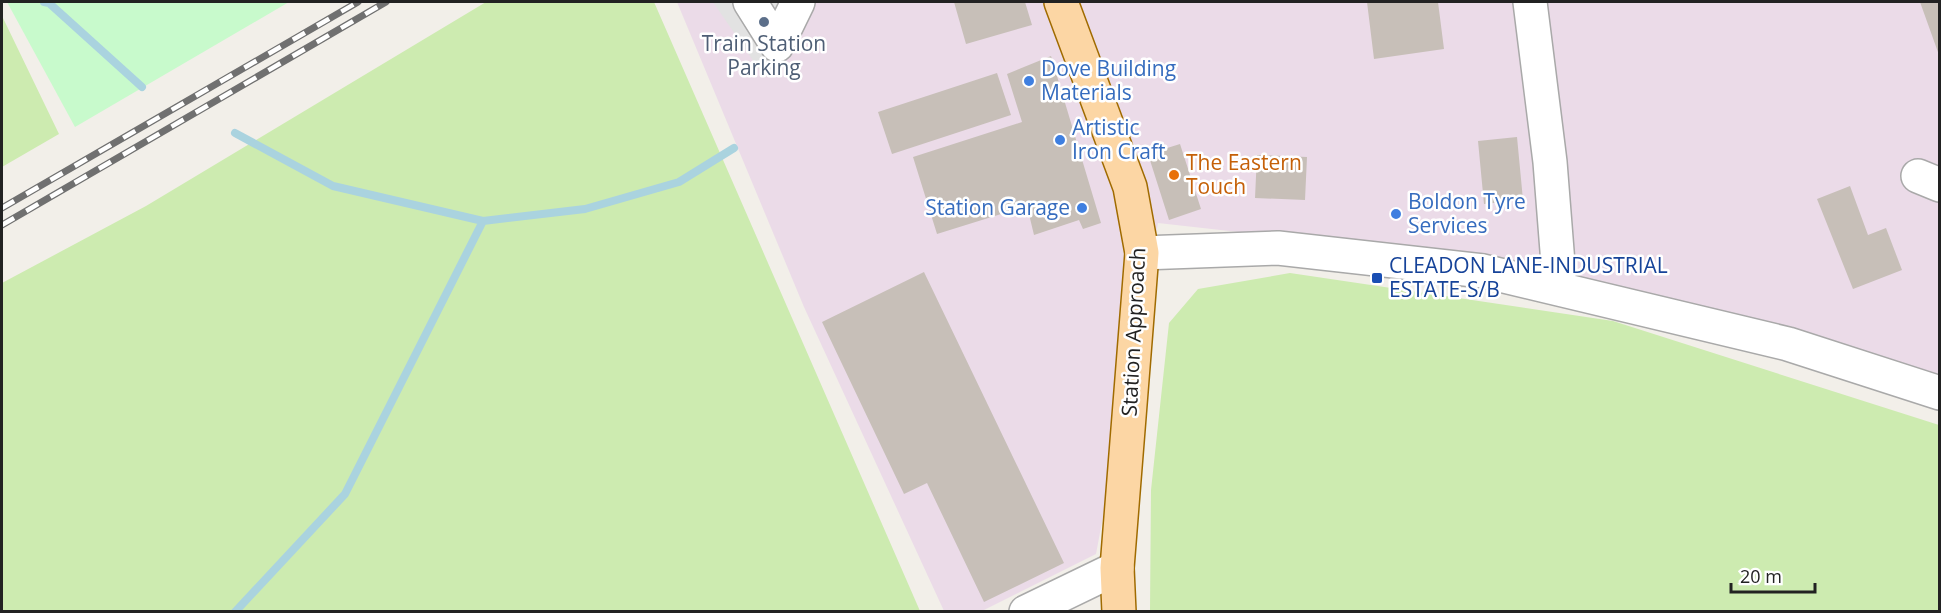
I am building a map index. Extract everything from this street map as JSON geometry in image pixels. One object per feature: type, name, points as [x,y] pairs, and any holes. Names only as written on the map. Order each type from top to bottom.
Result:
[{"type":"main road","name":"Station Approach","points":[[1061,2],[1130,187],[1142,253],[1117,568],[1119,612]]},
{"type":"street","points":[[750,2],[777,45],[798,2]]},
{"type":"street","points":[[1530,2],[1550,162],[1560,289]]},
{"type":"street","points":[[1142,253],[1278,248],[1483,271],[1788,344],[1940,393]]},
{"type":"street","points":[[1026,612],[1117,568]]},
{"type":"shaded area","points":[[677,2],[1939,2],[1939,385],[1486,260],[1158,223],[1096,554],[982,611],[944,611],[804,307]]},
{"type":"shaded area","name":"Train Station Parking","points":[[713,2],[812,2],[792,43],[765,78]]},
{"type":"green space","points":[[7,2],[289,2],[75,127]]},
{"type":"green space","points":[[486,2],[654,2],[920,611],[2,611],[2,283],[146,206]]},
{"type":"green space","points":[[2,18],[59,134],[2,167]]},
{"type":"green space","points":[[1290,273],[1613,321],[1939,425],[1939,611],[1150,611],[1151,490],[1169,323],[1198,289]]},
{"type":"building","points":[[954,2],[1025,2],[1032,25],[966,44]]},
{"type":"building","points":[[1367,2],[1438,2],[1444,49],[1374,59]]},
{"type":"building","points":[[1920,2],[1940,2],[1940,55],[1939,55]]},
{"type":"building","points":[[1051,56],[1101,223],[1083,229],[1079,220],[1034,235],[1027,206],[937,234],[913,157],[1022,122],[1007,74]]},
{"type":"building","points":[[997,73],[1011,115],[892,154],[878,112]]},
{"type":"building","points":[[1517,137],[1523,200],[1484,204],[1478,141]]},
{"type":"building","points":[[1180,144],[1201,209],[1169,220],[1148,154]]},
{"type":"building","points":[[1257,155],[1307,157],[1305,200],[1255,198]]},
{"type":"building","points":[[1850,186],[1868,235],[1886,228],[1902,270],[1853,289],[1817,199]]},
{"type":"building","points":[[924,272],[1064,563],[984,602],[927,483],[904,494],[822,322]]},
{"type":"waterway","points":[[44,2],[49,3],[142,87]]},
{"type":"waterway","points":[[235,133],[333,186],[483,221],[585,209],[679,182],[734,148]]},
{"type":"waterway","points":[[235,612],[345,494],[483,221]]},
{"type":"railway","points":[[2,208],[358,2]]},
{"type":"railway","points":[[2,225],[386,2]]},
{"type":"place","name":"Train Station Parking","points":[[764,22]]},
{"type":"place","name":"Dove Building Materials","points":[[1029,81]]},
{"type":"place","name":"Artistic Iron Craft","points":[[1060,140]]},
{"type":"place","name":"The Eastern Touch","points":[[1174,175]]},
{"type":"place","name":"Station Garage","points":[[1082,208]]},
{"type":"place","name":"Boldon Tyre Services","points":[[1396,214]]},
{"type":"place","name":"CLEADON LANE-INDUSTRIAL ESTATE-S/B","points":[[1377,278]]}]
